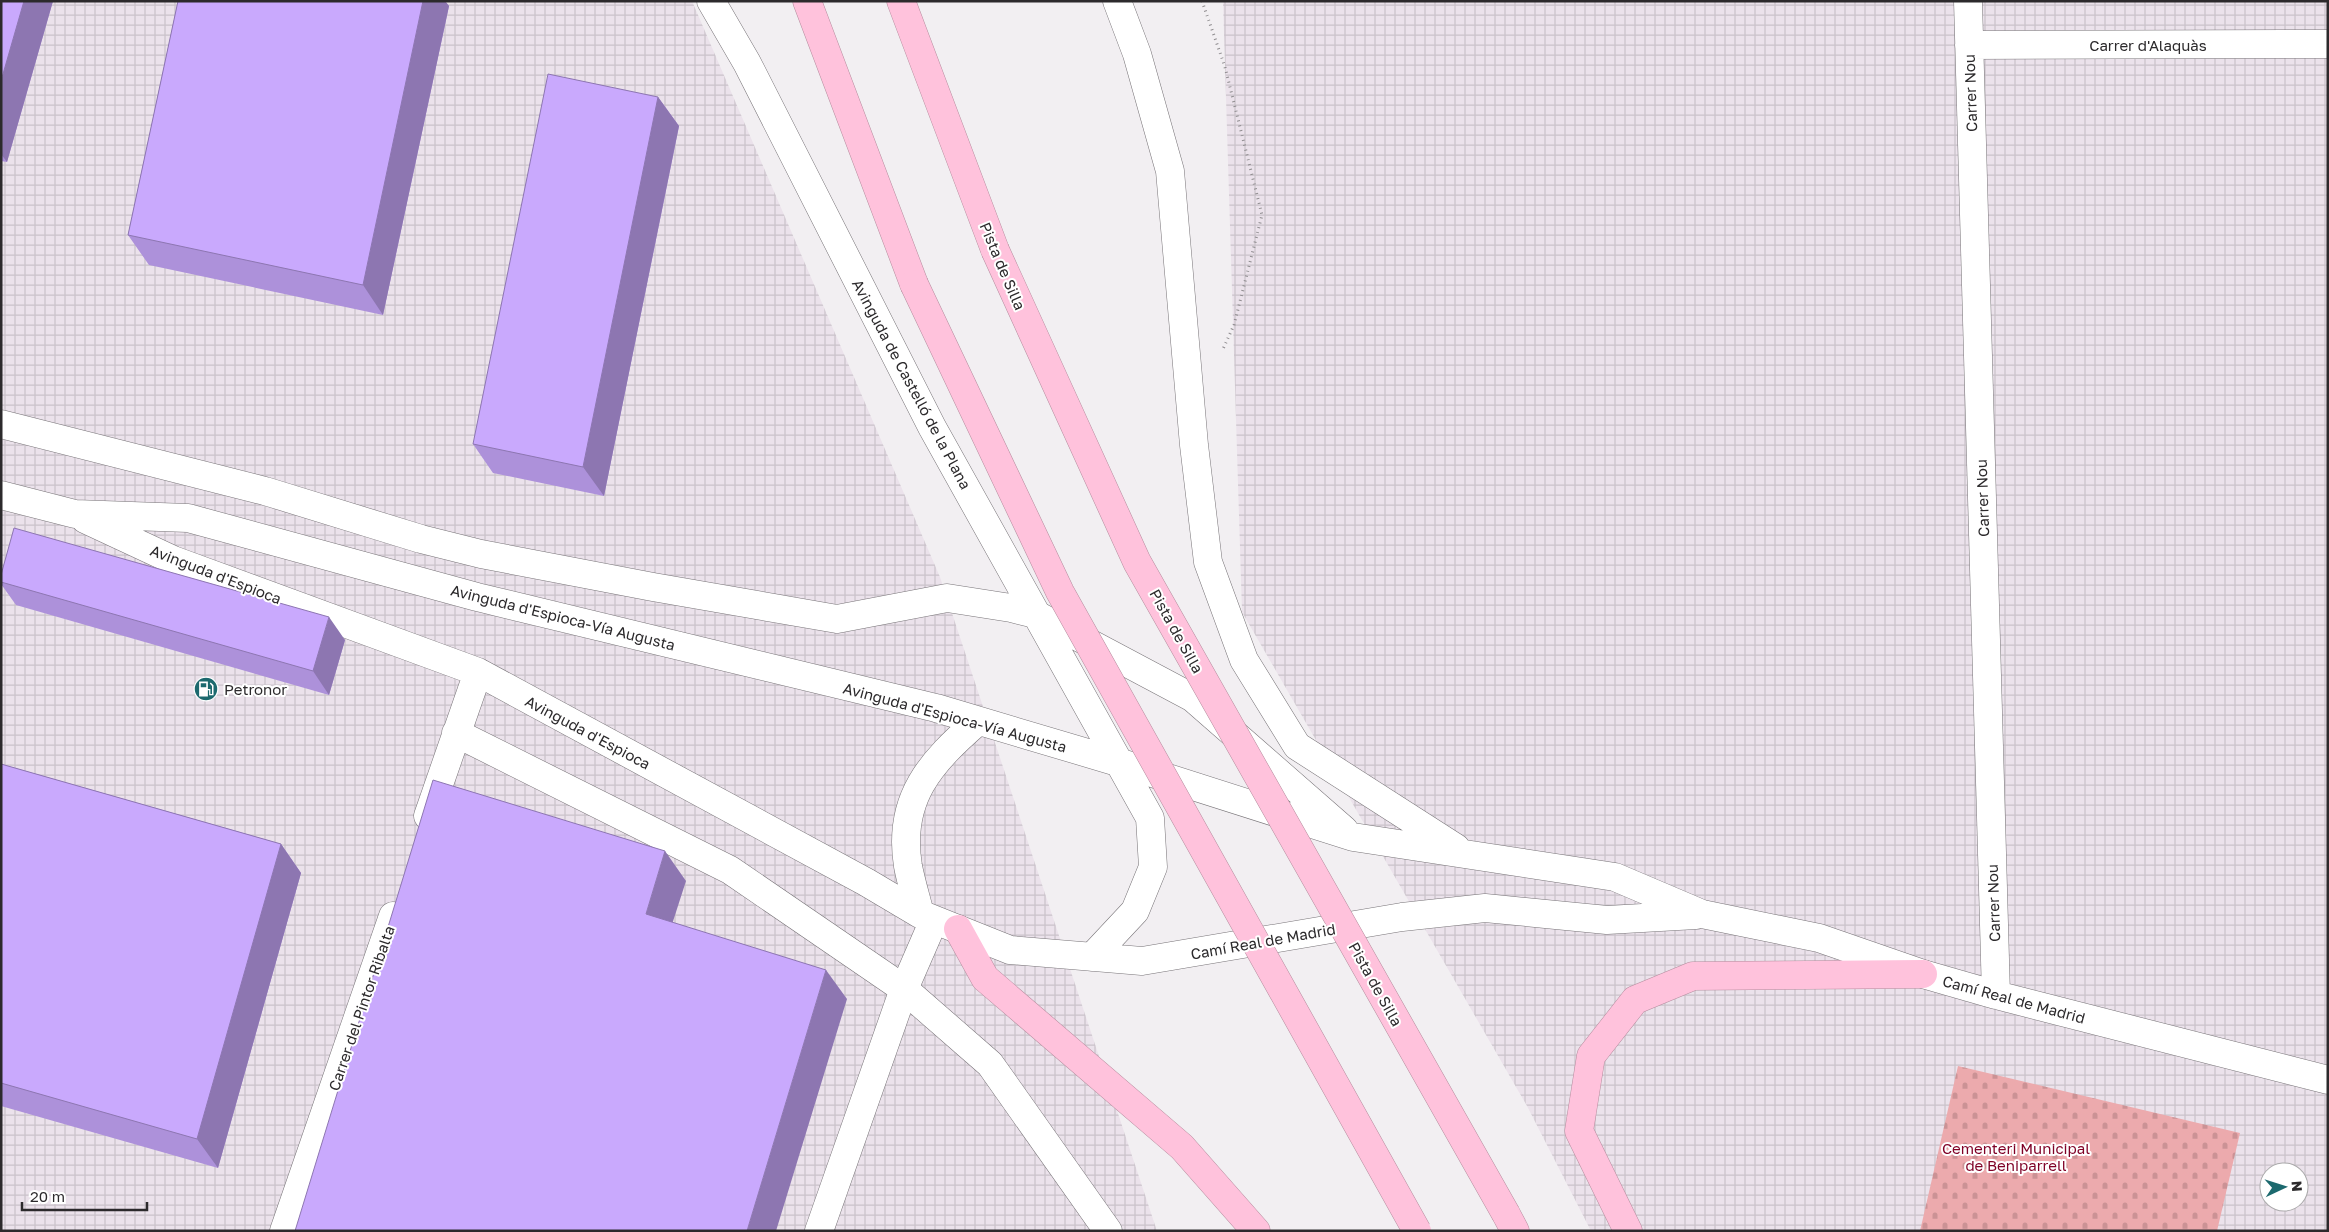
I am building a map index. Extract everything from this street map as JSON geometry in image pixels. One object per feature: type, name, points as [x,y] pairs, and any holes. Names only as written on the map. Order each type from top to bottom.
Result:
[{"type":"highway","points":[[807,1],[914,284],[1060,592],[1417,1231]]},
{"type":"highway","name":"Pista de Silla","points":[[901,1],[995,250],[1138,562],[1511,1223]]},
{"type":"highway","points":[[938,921],[985,978],[1182,1147],[1256,1231]]},
{"type":"highway","points":[[1628,1231],[1579,1131],[1591,1056],[1635,1000],[1693,976],[1923,974]]},
{"type":"street","name":"Avinguda de Castelló de la Plana","points":[[711,1],[747,63],[932,427],[1150,818],[1153,867],[1135,911],[1092,957]]},
{"type":"street","points":[[1117,1],[1137,54],[1170,171],[1194,445],[1208,562],[1244,660],[1297,746],[1464,853]]},
{"type":"street","name":"Carrer Nou","points":[[1968,1],[1996,995]]},
{"type":"street","name":"Carrer d'Alaquàs","points":[[1969,45],[2328,44]]},
{"type":"street","points":[[1,424],[265,491],[420,539],[539,565],[837,619],[947,598],[1011,608],[1035,614],[1193,698],[1353,837]]},
{"type":"street","name":"Avinguda d'Espioca-Vía Augusta","points":[[1,495],[75,514],[188,518],[477,597],[936,708],[1121,763]]},
{"type":"street","name":"Avinguda d'Espioca","points":[[75,514],[173,560],[478,672],[938,921],[1010,950],[1092,957]]},
{"type":"street","points":[[420,539],[477,597]]},
{"type":"street","points":[[421,836],[478,672]]},
{"type":"street","points":[[819,1231],[904,990],[938,921],[908,864],[907,820],[919,783],[950,746],[978,721]]},
{"type":"street","points":[[456,733],[730,870],[904,990],[990,1064],[1108,1231]]},
{"type":"street","name":"Camí Real de Madrid","points":[[1121,763],[1353,837],[1615,877],[1702,914],[1819,938],[1923,974],[1996,995],[2328,1080]]},
{"type":"street","name":"Carrer del Pintor Ribalta","points":[[284,1231],[401,892]]},
{"type":"street","name":"Camí Real de Madrid","points":[[1092,957],[1142,961],[1402,917],[1485,908],[1607,920],[1702,914]]},
{"type":"path","points":[[1202,1],[1225,67],[1262,216],[1234,325],[1222,351]]},
{"type":"shaded area","points":[[1,1],[692,1],[940,577],[1157,1231],[1,1231]]},
{"type":"shaded area","points":[[1223,1],[2328,1],[2328,1231],[1591,1231],[1527,1106],[1242,612]]},
{"type":"green space","name":"Cementeri Municipal de Beniparrell","points":[[1958,1066],[2240,1133],[2217,1231],[1920,1231]]},
{"type":"building","points":[[1,1],[24,1],[1,81]]},
{"type":"building","points":[[178,1],[423,1],[363,285],[128,235]]},
{"type":"building","points":[[548,74],[658,97],[583,467],[473,444]]},
{"type":"building","points":[[14,528],[329,617],[313,671],[1,582],[1,575]]},
{"type":"building","points":[[1,764],[281,844],[197,1139],[1,1083]]},
{"type":"building","points":[[433,780],[665,851],[646,914],[826,970],[747,1231],[295,1231]]},
{"type":"place","name":"Petronor","points":[[206,689]]}]
